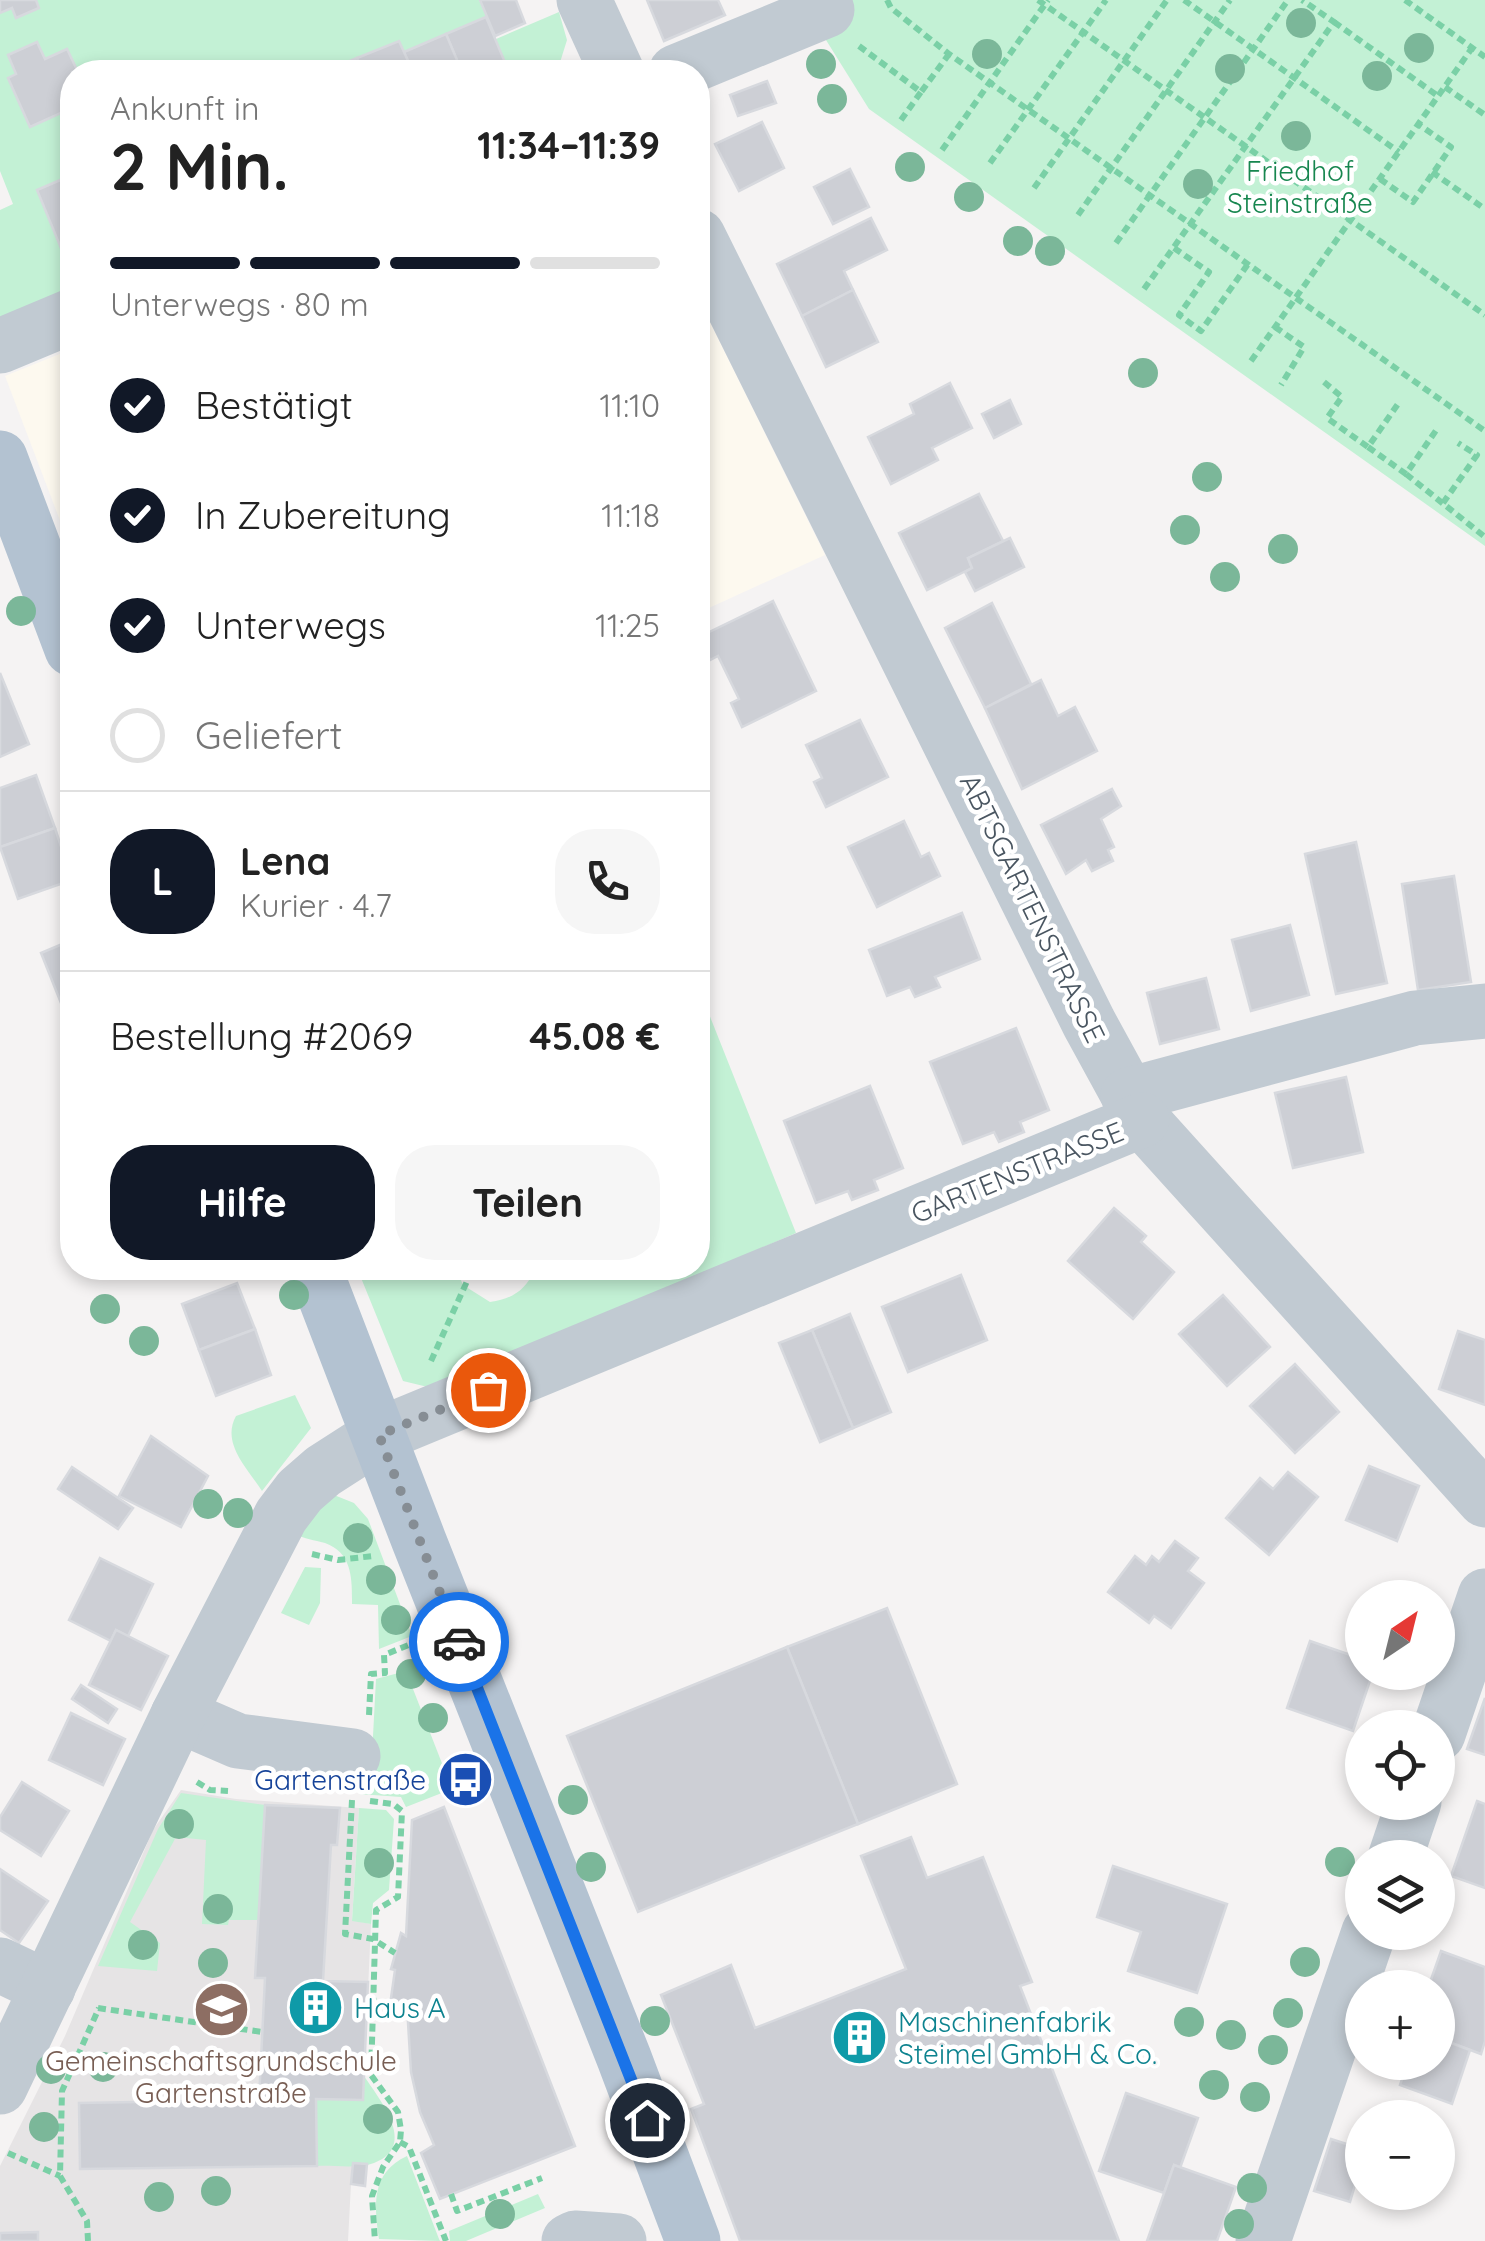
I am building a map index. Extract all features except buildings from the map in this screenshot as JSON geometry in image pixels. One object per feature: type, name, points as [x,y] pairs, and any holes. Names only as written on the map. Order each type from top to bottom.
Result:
[{"type":"main road","points":[[0,458],[60,618]]},
{"type":"main road","points":[[319,1280],[692,2241]]},
{"type":"street","points":[[584,0],[612,60]]},
{"type":"street","points":[[710,62],[836,23]]},
{"type":"street","name":"ABTSGARTENSTRASSE","points":[[710,260],[1135,1108],[1485,1500]]},
{"type":"street","points":[[0,346],[60,321]]},
{"type":"street","name":"GARTENSTRASSE","points":[[0,2088],[30,1984],[178,1715],[269,1537],[300,1491],[324,1471],[379,1435],[1135,1108],[1415,1018],[1485,1011]]},
{"type":"street","points":[[1446,1710],[1485,1596]]},
{"type":"street","points":[[178,1715],[238,1742],[361,1779]]},
{"type":"street","points":[[1262,2241],[1363,1950]]},
{"type":"street","points":[[569,2241],[620,2241]]},
{"type":"path","points":[[887,0],[891,8],[949,54],[1485,431]]},
{"type":"path","points":[[990,163],[1106,0]]},
{"type":"path","points":[[1034,188],[1166,0]]},
{"type":"path","points":[[1184,0],[1399,152]]},
{"type":"path","points":[[1078,215],[1230,0]]},
{"type":"path","points":[[1116,243],[1288,0]]},
{"type":"path","points":[[1302,0],[1438,96]]},
{"type":"path","points":[[1405,0],[1485,57]]},
{"type":"path","points":[[942,150],[1044,2],[1485,314]]},
{"type":"path","points":[[1144,290],[1334,22]]},
{"type":"path","points":[[836,23],[921,92]]},
{"type":"path","points":[[1250,362],[1472,48]]},
{"type":"path","points":[[901,120],[949,54]]},
{"type":"path","points":[[1445,86],[1485,115]]},
{"type":"path","points":[[1380,179],[1413,202],[1451,147],[1418,124]]},
{"type":"path","points":[[1432,172],[1485,209]]},
{"type":"path","points":[[1174,248],[1209,272],[1178,315],[1200,330],[1248,264]]},
{"type":"path","points":[[1275,327],[1304,347],[1281,385]]},
{"type":"path","points":[[1324,382],[1342,397],[1328,418],[1485,538]]},
{"type":"path","points":[[1368,447],[1400,401]]},
{"type":"path","points":[[1406,474],[1436,429]]},
{"type":"path","points":[[1443,503],[1477,455],[1458,444]]},
{"type":"path","points":[[428,1368],[468,1280]]},
{"type":"path","points":[[269,1537],[302,1552],[338,1560],[388,1554],[419,1541]]},
{"type":"path","points":[[395,1953],[373,1939],[345,1934],[368,1744],[371,1674],[385,1674],[384,1655],[421,1640]]},
{"type":"path","points":[[361,1779],[402,1812],[398,1897],[376,1910],[373,1939],[371,2075],[398,2112],[400,2142],[383,2167],[372,2196],[374,2241]]},
{"type":"path","points":[[30,1984],[99,2008],[262,2032]]},
{"type":"path","points":[[88,2241],[88,2221],[60,2176],[62,2091],[99,2008]]},
{"type":"path","points":[[400,2142],[409,2148],[446,2241]]},
{"type":"path","points":[[8,2154],[60,2176]]},
{"type":"path","points":[[451,2194],[457,2211],[542,2178]]},
{"type":"shaded area","points":[[710,322],[825,555],[710,608]]},
{"type":"shaded area","points":[[60,354],[60,520],[5,376]]},
{"type":"shaded area","name":"Gemeinschaftsgrundschule Gartenstraße","points":[[181,1790],[236,1799],[359,1808],[352,1920],[371,1924],[363,2100],[316,2100],[317,2165],[352,2165],[348,2241],[0,2241],[0,2166],[65,2036],[153,1830]]},
{"type":"green space","points":[[0,0],[479,0],[496,39],[559,12],[567,40],[561,60],[60,60],[60,295],[0,320],[0,210],[13,204],[0,171]]},
{"type":"green space","name":"Friedhof Steinstraße","points":[[823,0],[1485,0],[1485,546],[869,109],[821,32]]},
{"type":"green space","points":[[710,1017],[796,1233],[710,1270]]},
{"type":"green space","points":[[362,1280],[461,1280],[490,1302],[518,1292],[528,1282],[688,1280],[436,1389],[403,1381]]},
{"type":"green space","points":[[295,1395],[311,1428],[262,1491],[238,1455],[232,1426],[236,1416]]},
{"type":"green space","points":[[334,1495],[354,1503],[368,1519],[412,1636],[379,1649],[378,1605],[352,1604],[349,1568],[341,1553],[325,1543],[294,1534]]},
{"type":"green space","points":[[305,1567],[321,1568],[320,1603],[309,1625],[281,1613]]},
{"type":"green space","points":[[406,1671],[452,1789],[406,1807],[401,1797],[359,1794],[361,1766],[372,1755],[376,1679]]},
{"type":"green space","points":[[181,1793],[265,1805],[259,1920],[202,1924],[206,1840],[176,1837],[130,1922],[160,1943],[157,1971],[98,1966],[158,1829]]},
{"type":"green space","points":[[359,1808],[386,1810],[394,1819],[389,1890],[373,1903],[371,1924],[352,1921]]},
{"type":"green space","points":[[364,2076],[386,2109],[395,2134],[394,2145],[387,2155],[368,2165],[317,2166],[316,2099],[352,2099]]},
{"type":"green space","points":[[407,2156],[440,2241],[379,2239],[376,2202],[381,2181],[395,2163]]},
{"type":"green space","points":[[538,2194],[545,2208],[466,2241],[450,2241],[449,2231]]},
{"type":"way so far","points":[[459,1642],[379,1435],[488,1390]]},
{"type":"place","name":"Gartenstraße","points":[[465,1779]]},
{"type":"place","name":"Haus A","points":[[315,2007]]},
{"type":"place","name":"Gemeinschaftsgrundschule Gartenstraße","points":[[221,2009]]},
{"type":"place","name":"Maschinenfabrik Steimel GmbH & Co.","points":[[859,2037]]},
{"type":"route","points":[[459,1642],[647,2120]]}]
